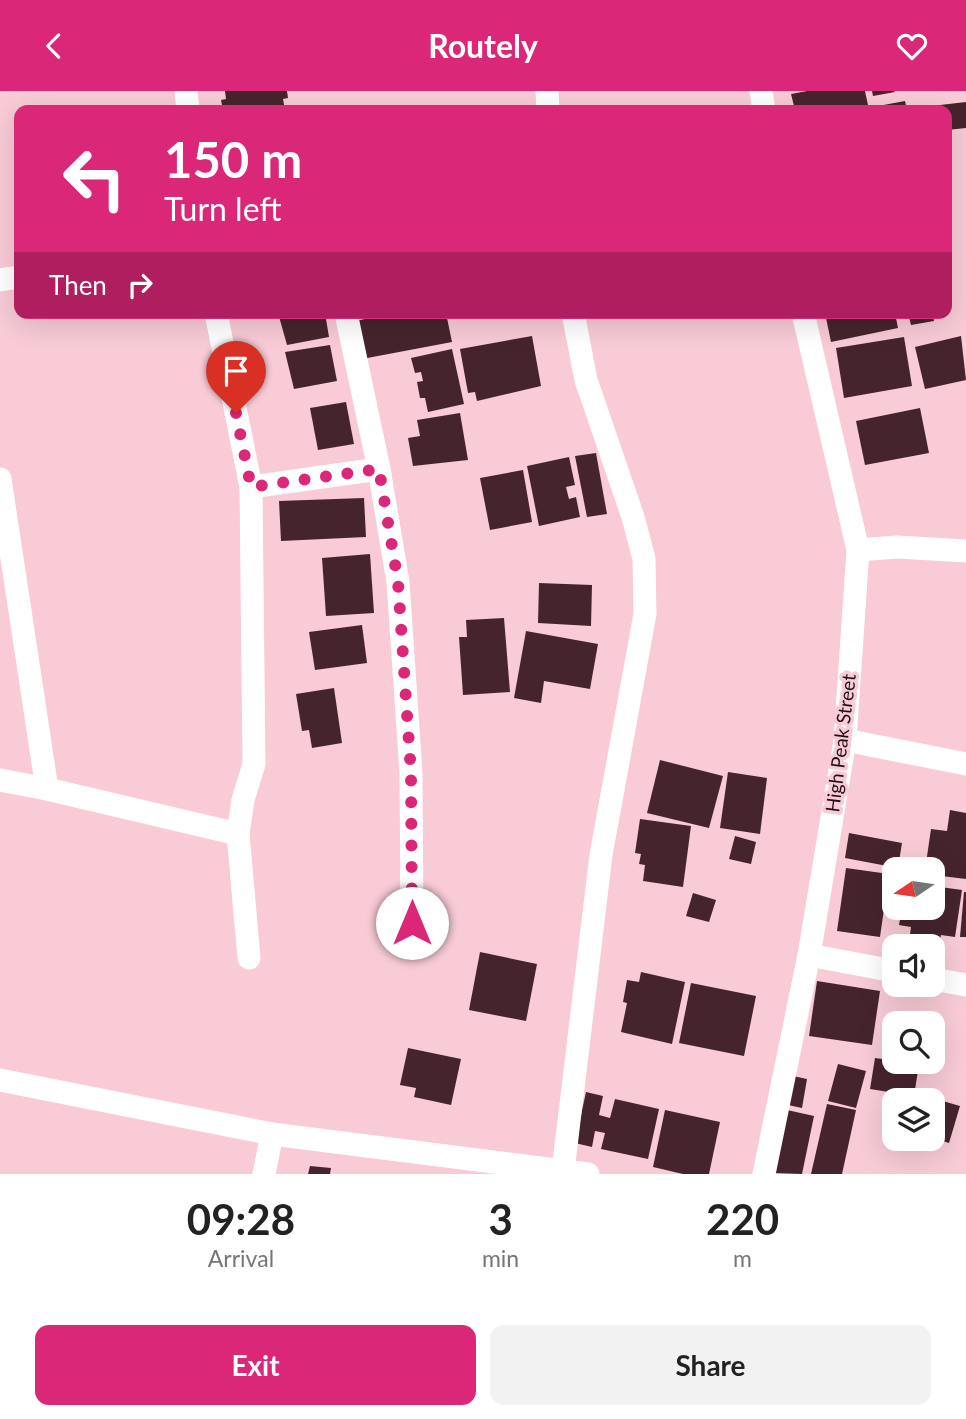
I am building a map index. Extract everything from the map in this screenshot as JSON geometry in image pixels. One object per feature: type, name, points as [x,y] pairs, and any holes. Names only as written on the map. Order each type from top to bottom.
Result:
[{"type":"street","points":[[217,319],[251,487],[254,764],[243,800],[238,834],[249,958]]},
{"type":"street","points":[[347,319],[379,469],[398,582],[411,773],[412,923]]},
{"type":"street","points":[[563,1171],[601,855],[645,614],[644,559],[633,517],[586,380],[574,319]]},
{"type":"street","name":"High Peak Street","points":[[764,1174],[809,955],[845,740],[858,550],[804,319]]},
{"type":"street","points":[[251,487],[379,469]]},
{"type":"street","points":[[0,479],[2,509],[47,789]]},
{"type":"street","points":[[858,550],[897,547],[966,551]]},
{"type":"street","points":[[845,740],[966,764]]},
{"type":"street","points":[[0,780],[238,834]]},
{"type":"street","points":[[809,955],[882,969]]},
{"type":"street","points":[[945,981],[966,985]]},
{"type":"street","points":[[0,1080],[272,1134],[588,1174]]},
{"type":"street","points":[[264,1174],[272,1134]]},
{"type":"building","points":[[225,91],[287,91],[288,98],[283,99],[284,105],[222,105],[221,100],[226,99]]},
{"type":"building","points":[[807,91],[865,91],[868,105],[794,105],[791,94]]},
{"type":"building","points":[[872,91],[894,91],[895,92],[873,96]]},
{"type":"building","points":[[905,101],[906,105],[883,105]]},
{"type":"building","points":[[966,102],[966,128],[952,129],[952,105],[940,105]]},
{"type":"building","points":[[280,319],[326,319],[329,337],[287,345]]},
{"type":"building","points":[[447,319],[452,342],[362,359],[355,321]]},
{"type":"building","points":[[826,319],[896,319],[898,328],[831,342]]},
{"type":"building","points":[[910,319],[934,319],[934,321],[911,325]]},
{"type":"building","points":[[532,336],[541,386],[477,401],[475,392],[468,393],[460,349]]},
{"type":"building","points":[[961,336],[966,380],[925,389],[915,347]]},
{"type":"building","points":[[904,337],[912,386],[844,398],[836,348]]},
{"type":"building","points":[[330,345],[337,381],[294,389],[285,352]]},
{"type":"building","points":[[452,349],[464,404],[428,412],[425,398],[420,398],[417,382],[423,381],[421,372],[415,373],[411,358]]},
{"type":"building","points":[[346,402],[354,444],[318,450],[310,408]]},
{"type":"building","points":[[920,408],[929,453],[865,465],[856,421]]},
{"type":"building","points":[[460,413],[468,460],[413,466],[408,438],[420,436],[417,420]]},
{"type":"building","points":[[596,453],[607,514],[587,517],[575,456]]},
{"type":"building","points":[[569,457],[575,485],[566,487],[569,499],[576,497],[580,517],[539,526],[527,466]]},
{"type":"building","points":[[523,470],[532,522],[490,530],[480,478]]},
{"type":"building","points":[[364,498],[366,537],[281,541],[279,501]]},
{"type":"building","points":[[370,554],[374,613],[326,616],[322,558]]},
{"type":"building","points":[[539,583],[592,585],[591,626],[538,623]]},
{"type":"building","points":[[504,618],[510,692],[463,695],[459,637],[467,637],[466,620]]},
{"type":"building","points":[[362,625],[367,663],[315,670],[309,632]]},
{"type":"building","points":[[526,631],[598,644],[590,689],[544,681],[541,703],[514,698]]},
{"type":"building","points":[[334,688],[342,743],[312,748],[309,730],[302,731],[296,694]]},
{"type":"building","points":[[660,760],[723,776],[709,828],[647,813]]},
{"type":"building","points":[[728,772],[767,778],[760,834],[720,828]]},
{"type":"building","points":[[950,810],[966,813],[966,879],[945,876],[945,857],[927,857],[931,829],[947,831]]},
{"type":"building","points":[[640,819],[691,826],[683,887],[643,881],[645,865],[639,864],[641,854],[635,853]]},
{"type":"building","points":[[849,833],[902,843],[900,857],[882,857],[882,865],[845,858]]},
{"type":"building","points":[[735,836],[756,842],[751,864],[729,859]]},
{"type":"building","points":[[846,868],[882,873],[880,937],[837,931]]},
{"type":"building","points":[[945,888],[962,890],[955,937],[945,934],[910,934],[911,927],[899,925],[900,921],[945,921]]},
{"type":"building","points":[[964,892],[966,937],[960,937]]},
{"type":"building","points":[[693,893],[716,900],[709,922],[686,916]]},
{"type":"building","points":[[480,952],[537,964],[526,1021],[469,1010]]},
{"type":"building","points":[[641,972],[685,982],[672,1044],[621,1032],[627,1003],[623,1002],[627,980],[639,982]]},
{"type":"building","points":[[817,981],[880,991],[872,1045],[809,1036]]},
{"type":"building","points":[[691,983],[756,996],[744,1056],[679,1043]]},
{"type":"building","points":[[408,1048],[461,1059],[451,1105],[414,1097],[416,1088],[400,1085]]},
{"type":"building","points":[[875,1058],[882,1059],[882,1074],[917,1074],[915,1088],[882,1088],[882,1091],[870,1089]]},
{"type":"building","points":[[838,1064],[866,1071],[856,1108],[828,1101]]},
{"type":"building","points":[[793,1076],[807,1079],[802,1108],[788,1105]]},
{"type":"building","points":[[586,1092],[603,1096],[599,1115],[610,1118],[615,1099],[659,1109],[648,1159],[601,1149],[605,1133],[595,1131],[592,1147],[575,1143]]},
{"type":"building","points":[[945,1102],[960,1106],[949,1143],[945,1142]]},
{"type":"building","points":[[827,1104],[856,1110],[842,1174],[811,1174]]},
{"type":"building","points":[[665,1110],[720,1122],[709,1174],[683,1174],[653,1167]]},
{"type":"building","points":[[787,1110],[814,1116],[802,1174],[773,1173]]},
{"type":"building","points":[[310,1166],[331,1168],[330,1174],[308,1174]]},
{"type":"route","points":[[236,413],[251,487],[379,469],[398,582],[411,773],[412,923]]}]
